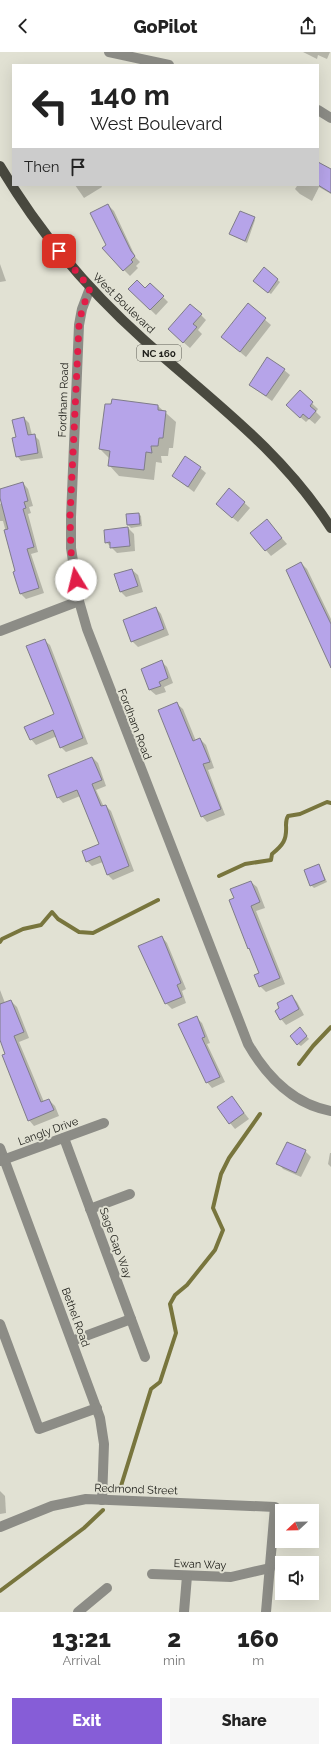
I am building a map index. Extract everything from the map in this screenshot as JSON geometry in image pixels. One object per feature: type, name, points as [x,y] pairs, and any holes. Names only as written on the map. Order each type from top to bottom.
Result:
[{"type":"main road","name":"West Boulevard","points":[[0,166],[12,184]]},
{"type":"main road","name":"West Boulevard","points":[[14,186],[52,243],[90,288],[144,340],[268,448],[296,480],[331,528]]},
{"type":"street","points":[[109,52],[164,64]]},
{"type":"street","points":[[319,111],[331,118]]},
{"type":"street","name":"Fordham Road","points":[[90,288],[82,310],[79,325],[70,517],[71,552],[79,601],[99,664],[248,1044],[259,1063],[272,1080],[289,1094],[308,1104],[331,1111]]},
{"type":"street","points":[[0,631],[79,601]]},
{"type":"street","name":"Langly Drive","points":[[2,1161],[104,1123]]},
{"type":"street","name":"Sage Gap Way","points":[[64,1138],[145,1357]]},
{"type":"street","name":"Bethel Road","points":[[0,1148],[2,1161],[72,1341],[96,1408],[102,1429],[104,1444],[102,1500]]},
{"type":"street","points":[[90,1209],[130,1194]]},
{"type":"street","points":[[72,1341],[131,1319]]},
{"type":"street","points":[[0,1324],[39,1429],[96,1408]]},
{"type":"street","name":"Redmond Street","points":[[0,1527],[63,1502],[86,1499],[275,1507],[270,1568]]},
{"type":"street","points":[[266,1612],[270,1568]]},
{"type":"street","name":"Ewan Way","points":[[152,1574],[231,1577],[270,1568]]},
{"type":"street","points":[[184,1612],[187,1576]]},
{"type":"street","points":[[78,1612],[107,1588]]},
{"type":"building","points":[[319,163],[331,169],[331,193],[319,186]]},
{"type":"building","points":[[108,204],[131,251],[135,256],[131,260],[133,262],[123,271],[102,248],[106,245],[90,213]]},
{"type":"building","points":[[240,211],[255,217],[245,241],[229,234]]},
{"type":"building","points":[[264,267],[278,279],[268,293],[253,281]]},
{"type":"building","points":[[137,280],[145,288],[150,283],[164,296],[150,310],[128,289]]},
{"type":"building","points":[[248,303],[266,318],[240,352],[221,337]]},
{"type":"building","points":[[190,304],[202,314],[193,324],[197,327],[183,343],[168,329]]},
{"type":"building","points":[[267,357],[285,369],[266,396],[249,385]]},
{"type":"building","points":[[300,390],[313,402],[310,406],[316,411],[309,419],[303,414],[300,418],[286,405]]},
{"type":"building","points":[[112,399],[158,405],[158,410],[166,411],[163,438],[159,438],[158,446],[151,446],[152,453],[146,452],[144,470],[108,466],[110,451],[99,449],[105,404],[111,404]]},
{"type":"building","points":[[24,417],[28,435],[35,434],[38,453],[16,457],[12,438],[16,437],[12,420]]},
{"type":"building","points":[[185,456],[201,467],[188,487],[172,476]]},
{"type":"building","points":[[23,482],[28,501],[24,502],[26,508],[23,509],[34,547],[27,549],[39,588],[20,594],[13,572],[15,571],[4,530],[8,529],[0,498],[0,489]]},
{"type":"building","points":[[229,488],[245,502],[232,518],[216,504]]},
{"type":"building","points":[[139,513],[140,524],[127,525],[126,514]]},
{"type":"building","points":[[267,519],[282,538],[265,551],[250,533]]},
{"type":"building","points":[[128,527],[130,546],[110,548],[110,542],[105,543],[104,530]]},
{"type":"building","points":[[301,562],[331,624],[331,668],[286,570]]},
{"type":"building","points":[[132,569],[138,586],[120,592],[114,574]]},
{"type":"building","points":[[156,607],[164,629],[131,642],[123,620]]},
{"type":"building","points":[[45,639],[83,738],[60,748],[53,730],[30,740],[24,727],[54,714],[26,646]]},
{"type":"building","points":[[162,660],[168,678],[159,682],[161,686],[149,690],[141,669]]},
{"type":"building","points":[[177,702],[193,741],[200,738],[210,762],[203,764],[221,809],[201,817],[158,710]]},
{"type":"building","points":[[92,757],[102,780],[92,784],[101,806],[106,805],[129,866],[107,875],[100,856],[86,862],[82,851],[99,844],[77,790],[57,798],[48,775]]},
{"type":"building","points":[[319,864],[325,880],[310,886],[304,870]]},
{"type":"building","points":[[251,881],[260,902],[251,906],[280,978],[259,987],[254,975],[259,973],[229,900],[234,898],[230,889]]},
{"type":"building","points":[[162,936],[181,983],[177,985],[182,997],[165,1004],[138,946]]},
{"type":"building","points":[[292,995],[299,1009],[280,1020],[275,1011],[279,1008],[277,1003]]},
{"type":"building","points":[[11,1000],[24,1032],[14,1036],[41,1102],[49,1099],[54,1110],[28,1121],[2,1055],[5,1054],[0,1040],[0,1004]]},
{"type":"building","points":[[197,1016],[205,1037],[202,1038],[220,1077],[206,1083],[178,1024]]},
{"type":"building","points":[[300,1027],[307,1036],[297,1045],[290,1036]]},
{"type":"building","points":[[232,1096],[244,1113],[229,1124],[217,1107]]},
{"type":"building","points":[[287,1142],[306,1150],[296,1173],[276,1164]]},
{"type":"waterway","points":[[219,876],[245,864],[271,860],[272,854],[284,842],[286,820],[288,816],[300,814],[327,802],[331,803]]},
{"type":"waterway","points":[[0,942],[2,939],[23,929],[41,925],[52,912],[58,919],[79,932],[93,933],[158,900]]},
{"type":"waterway","points":[[299,1064],[331,1027]]},
{"type":"waterway","points":[[121,1486],[151,1389],[160,1382],[176,1333],[170,1304],[175,1295],[187,1285],[215,1250],[223,1230],[213,1208],[221,1174],[229,1158],[260,1114]]},
{"type":"waterway","points":[[0,1591],[84,1528],[103,1510]]},
{"type":"route","points":[[59,251],[90,288],[82,310],[79,325],[70,517],[71,552],[76,580]]}]
